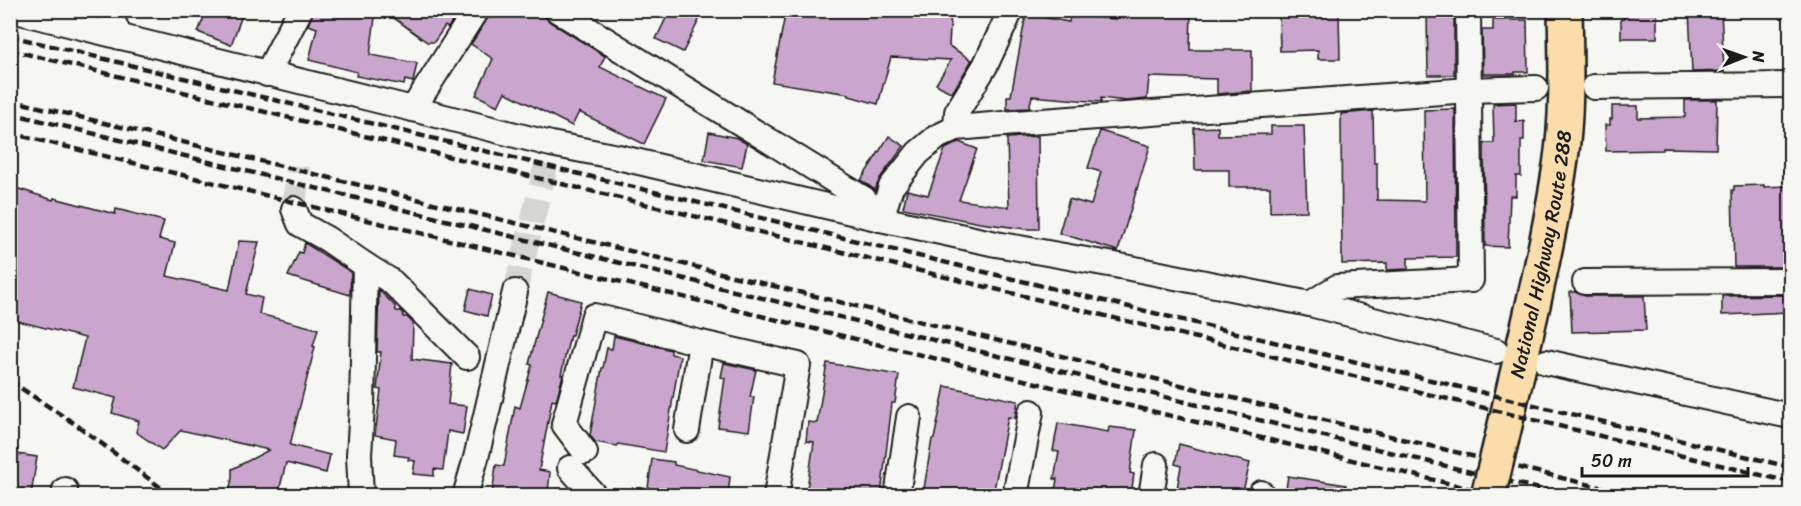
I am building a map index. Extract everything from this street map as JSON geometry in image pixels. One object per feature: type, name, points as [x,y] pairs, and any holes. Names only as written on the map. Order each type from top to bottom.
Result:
[{"type":"highway","name":"National Highway Route 288","points":[[1488,495],[1531,314],[1560,165],[1566,102],[1565,10]]},
{"type":"street","points":[[12,10],[413,109],[550,147],[618,157],[881,219],[1310,304],[1497,351]]},
{"type":"street","points":[[108,10],[120,37]]},
{"type":"street","points":[[267,74],[300,10]]},
{"type":"street","points":[[413,109],[476,10]]},
{"type":"street","points":[[557,10],[864,199],[881,219]]},
{"type":"street","points":[[956,128],[957,112],[985,66],[1011,10]]},
{"type":"street","points":[[1310,304],[1337,287],[1471,280],[1468,10]]},
{"type":"street","points":[[1594,87],[1791,85]]},
{"type":"street","points":[[881,219],[891,187],[918,153],[937,137],[956,128],[1469,90],[1536,88]]},
{"type":"street","points":[[294,208],[300,224],[392,282],[467,357]]},
{"type":"street","points":[[361,495],[359,455],[365,265]]},
{"type":"street","points":[[1585,282],[1791,281]]},
{"type":"street","points":[[465,495],[476,458],[515,292]]},
{"type":"street","points":[[595,495],[577,460],[564,424],[594,315],[701,343],[798,364],[776,495]]},
{"type":"street","points":[[687,430],[701,343]]},
{"type":"street","points":[[1546,362],[1791,416]]},
{"type":"street","points":[[1015,495],[1031,412]]},
{"type":"street","points":[[897,495],[909,417]]},
{"type":"street","points":[[1152,495],[1156,465]]},
{"type":"building","points":[[207,10],[244,10],[231,45],[198,32]]},
{"type":"building","points":[[314,10],[376,10],[370,55],[417,63],[413,82],[405,80],[404,85],[356,76],[357,72],[309,60],[317,28],[308,25]]},
{"type":"building","points":[[383,10],[459,10],[448,28],[445,26],[434,42],[427,42]]},
{"type":"building","points":[[490,10],[543,10],[550,22],[605,56],[600,67],[666,99],[644,144],[579,112],[572,126],[505,92],[498,106],[476,95],[493,59],[471,44],[488,18]]},
{"type":"building","points":[[670,10],[704,10],[683,52],[656,39]]},
{"type":"building","points":[[786,10],[951,10],[949,46],[972,60],[952,93],[936,84],[951,60],[891,57],[878,104],[849,96],[849,94],[772,82]]},
{"type":"building","points":[[1116,10],[1191,10],[1190,50],[1252,50],[1252,91],[1217,94],[1217,79],[1149,77],[1147,99],[1126,101],[1101,98],[1101,102],[1032,96],[1029,108],[1007,109],[1007,96],[1011,96],[1026,14],[1069,22],[1070,15],[1115,19]]},
{"type":"building","points":[[1624,10],[1657,10],[1657,38],[1621,38],[1621,19],[1624,19]]},
{"type":"building","points":[[1689,10],[1721,10],[1724,71],[1692,72]]},
{"type":"building","points":[[1339,13],[1340,59],[1318,59],[1318,50],[1280,51],[1279,16]]},
{"type":"building","points":[[1427,13],[1454,13],[1454,75],[1428,75]]},
{"type":"building","points":[[1493,20],[1527,20],[1528,72],[1483,74],[1482,30],[1493,30]]},
{"type":"building","points":[[1685,100],[1717,100],[1716,149],[1663,148],[1663,150],[1606,151],[1605,125],[1610,125],[1612,106],[1638,106],[1638,118],[1685,117]]},
{"type":"building","points":[[1516,103],[1516,122],[1524,121],[1524,140],[1521,140],[1521,176],[1516,176],[1516,196],[1510,196],[1508,247],[1485,246],[1484,143],[1494,143],[1493,104]]},
{"type":"building","points":[[1455,109],[1456,257],[1408,258],[1408,269],[1387,270],[1387,263],[1342,264],[1341,114],[1373,111],[1377,200],[1425,201],[1424,110]]},
{"type":"building","points":[[1271,126],[1304,126],[1307,211],[1270,212],[1270,187],[1229,187],[1229,170],[1195,170],[1194,128],[1218,127],[1218,135],[1271,134]]},
{"type":"building","points":[[1100,131],[1150,146],[1118,251],[1059,233],[1069,199],[1091,205],[1101,172],[1088,168]]},
{"type":"building","points":[[709,132],[737,138],[747,144],[742,167],[704,160]]},
{"type":"building","points":[[889,136],[904,146],[880,178],[875,190],[861,180]]},
{"type":"building","points":[[1038,136],[1039,229],[980,223],[903,208],[907,190],[928,195],[945,149],[959,142],[977,149],[959,200],[1009,207],[1007,138]]},
{"type":"building","points":[[1764,185],[1764,187],[1790,186],[1791,267],[1734,267],[1732,190],[1734,186]]},
{"type":"building","points":[[10,186],[53,200],[54,198],[115,214],[116,209],[164,221],[159,239],[175,243],[167,276],[229,290],[239,241],[259,242],[246,294],[262,298],[259,314],[318,329],[290,445],[330,455],[326,473],[286,463],[278,495],[229,493],[232,469],[269,450],[181,430],[162,450],[136,432],[139,421],[112,413],[116,398],[73,387],[85,338],[10,319]]},
{"type":"building","points":[[305,243],[351,272],[350,295],[288,276],[299,252],[302,253]]},
{"type":"building","points":[[470,289],[492,295],[487,316],[465,310]]},
{"type":"building","points":[[379,290],[395,306],[396,311],[401,311],[403,317],[407,317],[413,323],[412,359],[452,364],[448,404],[467,406],[463,434],[448,431],[443,470],[434,469],[434,476],[413,474],[415,461],[408,460],[409,457],[394,455],[396,439],[375,435],[381,390],[377,389],[381,352],[377,352]]},
{"type":"building","points":[[548,292],[581,301],[572,335],[570,335],[556,401],[552,400],[539,470],[550,472],[548,493],[492,495],[496,465],[504,466],[515,406],[520,408]]},
{"type":"building","points":[[1570,292],[1585,296],[1644,296],[1646,330],[1572,332]]},
{"type":"building","points":[[1791,295],[1791,312],[1722,315],[1722,296]]},
{"type":"building","points":[[614,336],[671,350],[671,354],[680,356],[664,452],[595,442],[590,435],[602,368],[607,348],[612,349]]},
{"type":"building","points":[[724,363],[756,370],[750,397],[754,397],[749,431],[718,427],[725,378],[721,377]]},
{"type":"building","points":[[827,363],[899,375],[895,403],[892,403],[881,495],[836,489],[835,495],[806,495],[814,442],[806,441],[808,422],[817,423]]},
{"type":"building","points":[[945,386],[1018,401],[1015,418],[1008,417],[993,495],[923,495],[932,439],[934,439]]},
{"type":"building","points":[[1058,423],[1108,432],[1109,427],[1136,430],[1130,473],[1134,474],[1131,495],[1057,495],[1058,492],[1055,491],[1057,479],[1054,479],[1059,452],[1053,451]]},
{"type":"building","points":[[1179,444],[1250,463],[1242,495],[1176,495],[1181,466],[1175,464]]},
{"type":"building","points":[[10,453],[37,457],[31,495],[10,495]]},
{"type":"building","points":[[652,459],[674,462],[674,465],[730,477],[728,495],[647,495]]},
{"type":"building","points":[[1288,476],[1346,485],[1345,495],[1285,495]]},
{"type":"tunnel","points":[[515,292],[550,149]]},
{"type":"tunnel","points":[[294,209],[298,166]]},
{"type":"railway","points":[[10,36],[1790,467]]},
{"type":"railway","points":[[10,50],[1790,482]]},
{"type":"railway","points":[[10,100],[1636,496]]},
{"type":"railway","points":[[10,113],[1568,496]]},
{"type":"railway","points":[[10,133],[1500,496]]},
{"type":"railway","points":[[10,381],[78,426],[172,496]]}]
